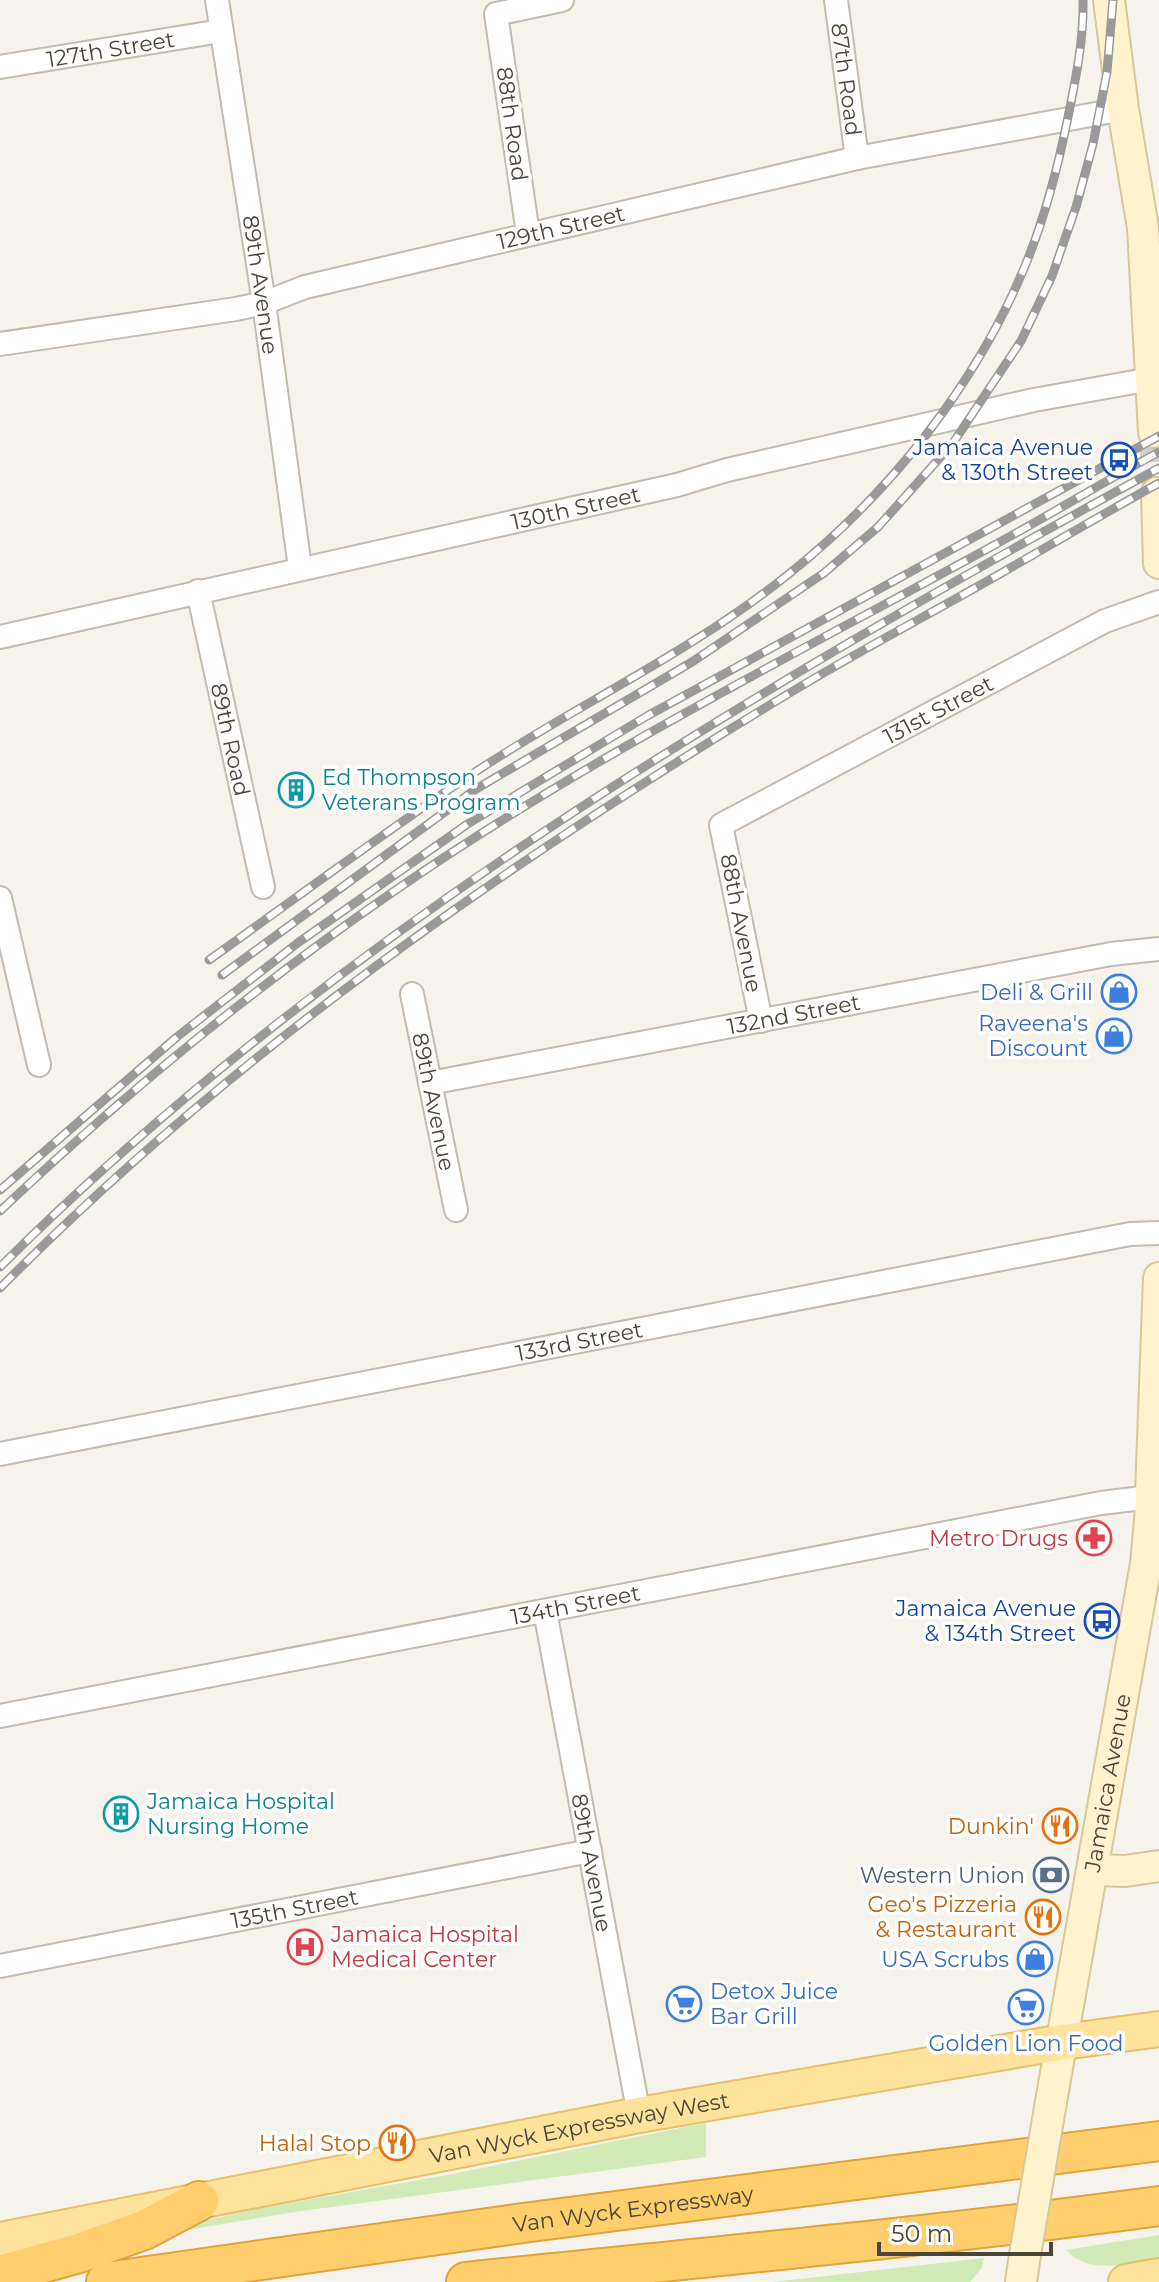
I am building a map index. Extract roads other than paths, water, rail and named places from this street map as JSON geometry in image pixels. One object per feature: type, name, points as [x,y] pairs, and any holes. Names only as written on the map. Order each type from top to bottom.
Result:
[{"type":"highway","name":"Van Wyck Expressway","points":[[106,2282],[482,2228],[1159,2141]]},
{"type":"highway","points":[[0,2275],[79,2253],[144,2230],[199,2201]]},
{"type":"highway","points":[[466,2282],[974,2231],[1159,2206]]},
{"type":"main road","points":[[1109,0],[1143,228],[1154,432]]},
{"type":"main road","points":[[1157,497],[1159,563]]},
{"type":"main road","name":"Jamaica Avenue","points":[[1023,2268],[1140,1605],[1151,1497],[1159,1278]]},
{"type":"main road","points":[[1093,1870],[1125,1871],[1159,1866]]},
{"type":"main road","name":"Van Wyck Expressway West","points":[[0,2240],[639,2115],[1063,2042],[1159,2029]]},
{"type":"main road","points":[[1126,2282],[1159,2276]]},
{"type":"street","name":"89th Avenue","points":[[217,0],[264,303],[300,568]]},
{"type":"street","name":"88th Road","points":[[528,234],[496,14],[562,0]]},
{"type":"street","name":"87th Road","points":[[836,0],[857,158]]},
{"type":"street","name":"127th Street","points":[[0,67],[221,31]]},
{"type":"street","name":"129th Street","points":[[0,344],[264,303],[305,287],[857,158],[1123,109]]},
{"type":"street","name":"130th Street","points":[[0,637],[677,485],[727,470],[1034,400],[1151,379]]},
{"type":"street","name":"89th Road","points":[[198,591],[263,887]]},
{"type":"street","name":"131st Street","points":[[721,825],[1105,621],[1159,602]]},
{"type":"street","name":"88th Avenue","points":[[721,825],[761,1021]]},
{"type":"street","points":[[0,898],[39,1065]]},
{"type":"street","name":"132nd Street","points":[[430,1083],[1111,954],[1159,949]]},
{"type":"street","name":"89th Avenue","points":[[412,994],[456,1210]]},
{"type":"street","name":"133rd Street","points":[[0,1454],[1130,1234],[1159,1233]]},
{"type":"street","name":"134th Street","points":[[0,1716],[1101,1503],[1151,1497]]},
{"type":"street","name":"89th Avenue","points":[[545,1611],[639,2115]]},
{"type":"street","name":"135th Street","points":[[0,1966],[590,1851]]},
{"type":"tunnel","points":[[1154,432],[1157,493]]},
{"type":"railway","points":[[209,960],[466,778],[713,629],[752,602],[827,542],[895,472],[927,434],[982,353],[1025,266],[1044,213],[1063,140],[1078,61],[1083,0]]},
{"type":"railway","points":[[222,975],[476,789],[692,662],[824,573],[878,527],[953,443],[1021,341],[1052,276],[1076,207],[1093,144],[1107,72],[1113,0]]},
{"type":"railway","points":[[0,1190],[178,1036],[299,942],[466,825],[647,716],[1159,436]]},
{"type":"railway","points":[[0,1211],[93,1126],[238,1006],[339,930],[462,846],[685,713],[1159,452]]},
{"type":"railway","points":[[0,1267],[129,1146],[265,1033],[406,927],[551,827],[851,641],[1159,468]]},
{"type":"railway","points":[[0,1288],[89,1202],[182,1120],[277,1042],[476,895],[578,825],[788,694],[1159,483]]},
{"type":"place","name":"Jamaica Avenue & 130th Street","points":[[1119,460]]},
{"type":"place","name":"Ed Thompson Veterans Program","points":[[296,790]]},
{"type":"place","name":"Deli & Grill","points":[[1119,992]]},
{"type":"place","name":"Raveena's Discount","points":[[1114,1036]]},
{"type":"place","name":"Metro Drugs","points":[[1094,1538]]},
{"type":"place","name":"Jamaica Avenue & 134th Street","points":[[1102,1621]]},
{"type":"place","name":"Jamaica Hospital Nursing Home","points":[[121,1814]]},
{"type":"place","name":"Dunkin'","points":[[1060,1826]]},
{"type":"place","name":"Western Union","points":[[1051,1875]]},
{"type":"place","name":"Geo's Pizzeria & Restaurant","points":[[1043,1917]]},
{"type":"place","name":"Jamaica Hospital Medical Center","points":[[305,1947]]},
{"type":"place","name":"USA Scrubs","points":[[1035,1959]]},
{"type":"place","name":"Detox Juice Bar Grill","points":[[684,2004]]},
{"type":"place","name":"Golden Lion Food","points":[[1026,2007]]},
{"type":"place","name":"Halal Stop","points":[[397,2143]]}]
